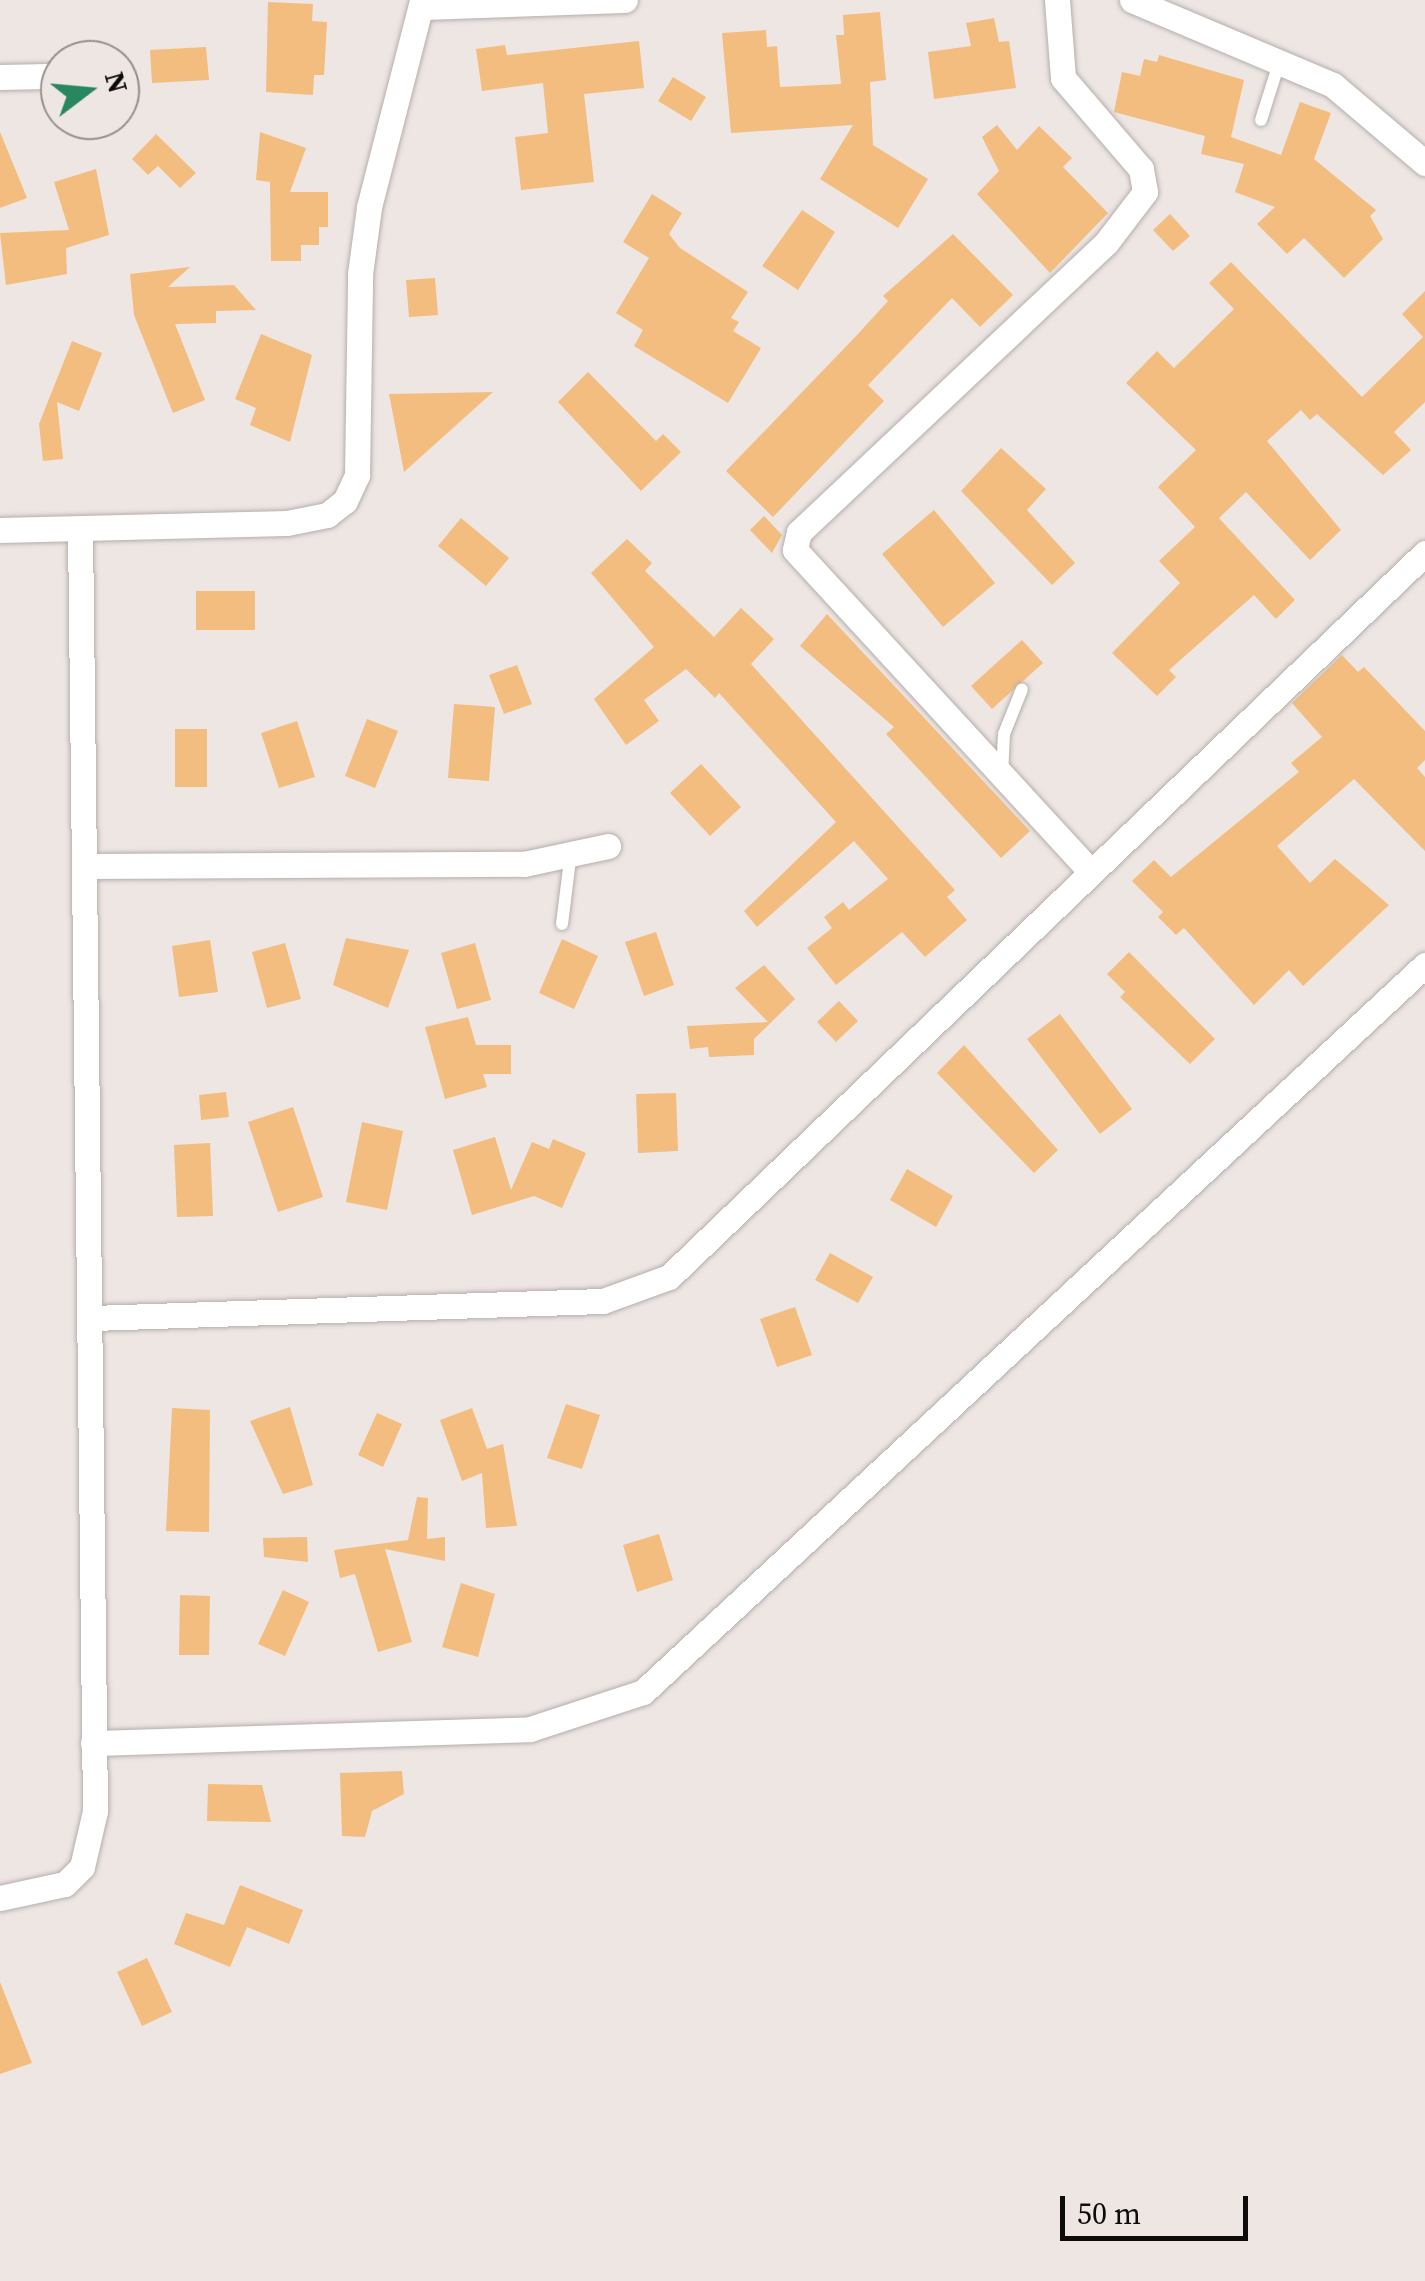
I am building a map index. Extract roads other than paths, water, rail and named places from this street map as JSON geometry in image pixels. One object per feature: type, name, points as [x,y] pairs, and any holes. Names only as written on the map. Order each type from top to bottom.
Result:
[{"type":"street","points":[[0,530],[306,521],[345,501],[357,476],[360,274],[369,207],[422,3],[625,0]]},
{"type":"street","points":[[1057,0],[1064,78],[1141,169],[1145,192],[1106,244],[796,539],[799,558],[1090,872]]},
{"type":"street","points":[[1132,0],[1280,58],[1362,104],[1425,163]]},
{"type":"street","points":[[0,77],[40,76]]},
{"type":"street","points":[[0,1898],[38,1895],[82,1867],[95,1811],[87,866],[80,530]]},
{"type":"street","points":[[92,1318],[638,1294],[669,1277],[1425,553]]},
{"type":"street","points":[[87,866],[570,860],[608,846]]},
{"type":"street","points":[[92,1744],[530,1728],[643,1692],[1425,965]]},
{"type":"lane","points":[[1261,120],[1280,58]]},
{"type":"lane","points":[[1002,778],[1004,734],[1022,689]]},
{"type":"lane","points":[[562,924],[570,860]]}]
